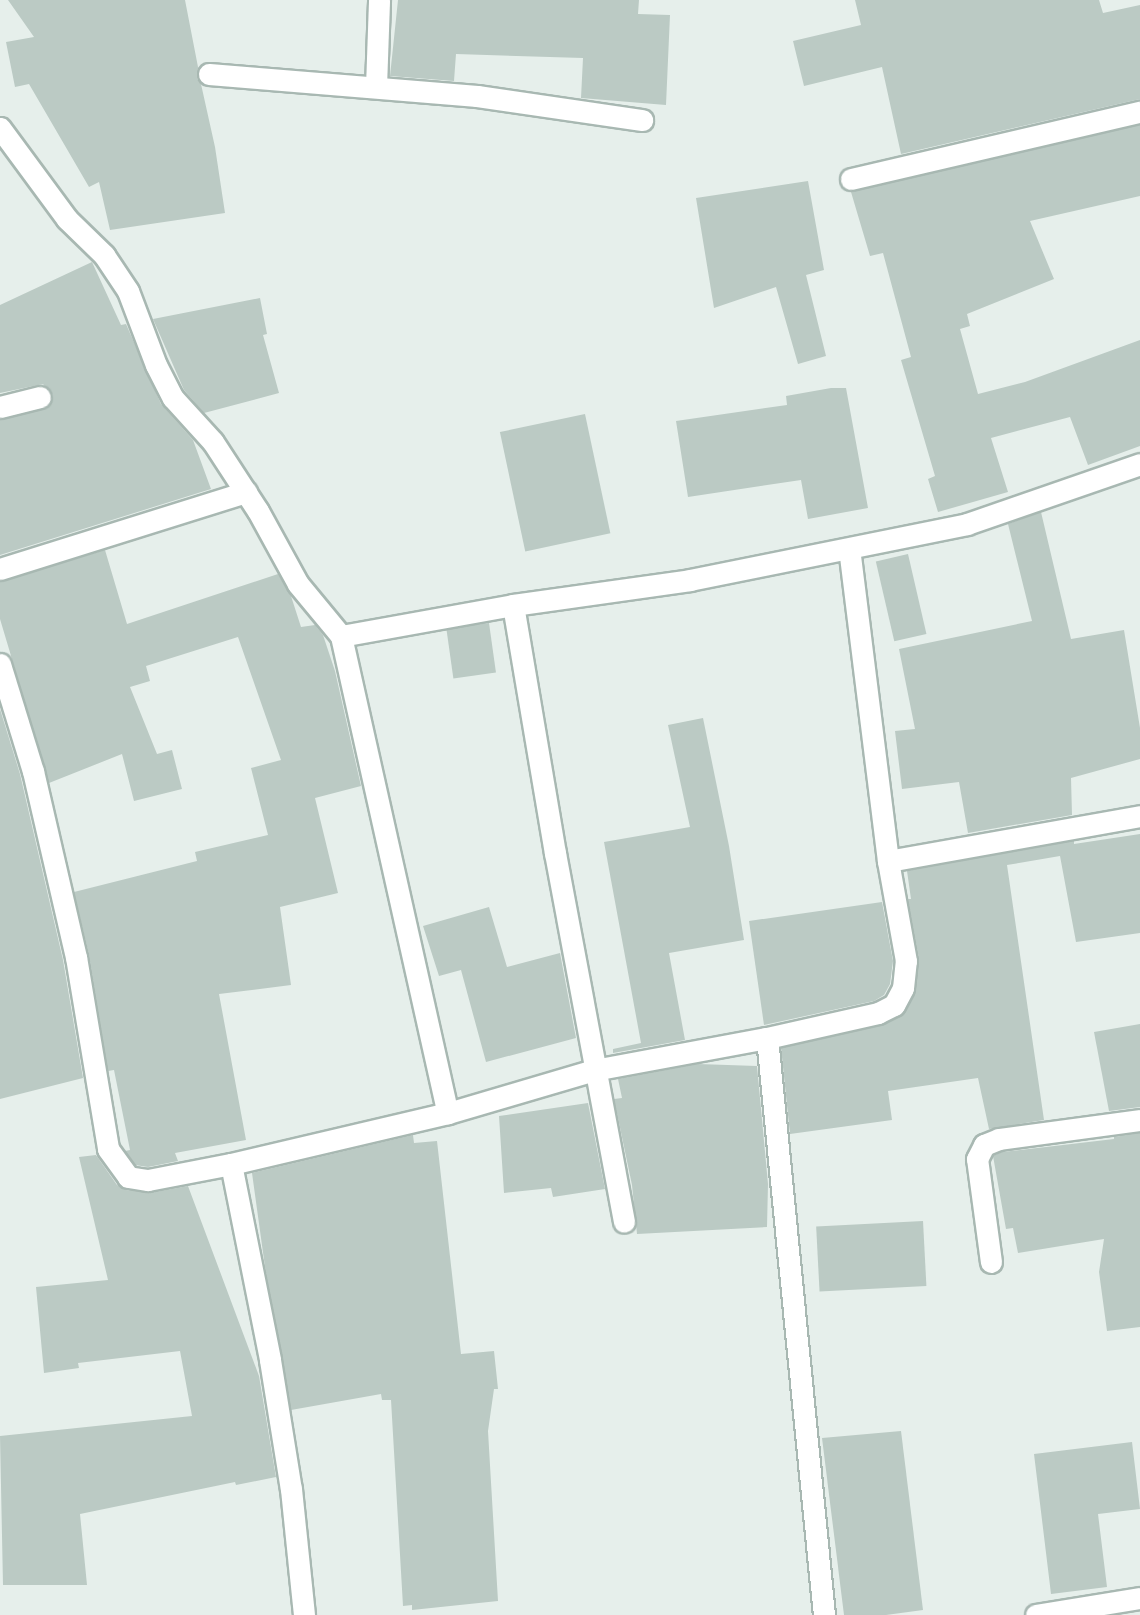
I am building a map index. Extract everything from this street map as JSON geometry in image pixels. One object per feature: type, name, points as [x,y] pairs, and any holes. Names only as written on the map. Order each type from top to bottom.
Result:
[{"type":"street","points":[[376,87],[379,0]]},
{"type":"street","points":[[209,74],[477,96],[642,120]]},
{"type":"street","points":[[851,179],[1140,111]]},
{"type":"street","points":[[0,128],[67,219],[104,255],[128,291],[156,365],[173,398],[213,442],[246,492],[298,584],[341,636],[448,1114]]},
{"type":"street","points":[[0,407],[40,397]]},
{"type":"street","points":[[341,636],[513,605],[690,580],[967,524],[1140,464]]},
{"type":"street","points":[[0,569],[246,492]]},
{"type":"street","points":[[0,664],[33,771],[76,957],[108,1149],[128,1177],[148,1180],[231,1164],[448,1114],[594,1070],[767,1038],[878,1013],[894,1005],[903,988],[906,961],[888,861],[849,549]]},
{"type":"street","points":[[513,605],[594,1070],[624,1222]]},
{"type":"street","points":[[888,861],[1140,817]]},
{"type":"street","points":[[767,1038],[824,1615]]},
{"type":"street","points":[[991,1262],[977,1159],[984,1145],[999,1139],[1140,1120]]},
{"type":"street","points":[[231,1164],[285,1451],[304,1615]]},
{"type":"street","points":[[1036,1615],[1140,1598]]},
{"type":"building","points":[[8,0],[185,0],[198,67],[197,79],[201,84],[215,147],[225,213],[110,230],[99,182],[89,187],[29,84],[15,87],[6,42],[34,37]]},
{"type":"building","points":[[398,0],[639,0],[638,14],[670,15],[666,105],[581,98],[583,58],[456,54],[454,81],[390,76]]},
{"type":"building","points":[[855,0],[1099,0],[1103,13],[1140,5],[1140,99],[901,154],[882,67],[804,86],[793,41],[861,25]]},
{"type":"building","points":[[1140,125],[1140,196],[1030,221],[1054,279],[967,314],[970,326],[960,329],[978,394],[1025,382],[1140,340],[1140,446],[1088,465],[1070,417],[991,438],[1008,492],[938,512],[928,479],[935,476],[901,360],[911,357],[883,253],[870,256],[851,192]]},
{"type":"building","points":[[808,181],[824,270],[806,275],[826,356],[798,364],[776,287],[714,308],[696,198]]},
{"type":"building","points":[[92,262],[121,325],[126,324],[161,404],[193,440],[211,489],[0,555],[0,420],[44,409],[52,401],[53,395],[43,384],[0,393],[0,305]]},
{"type":"building","points":[[260,298],[267,334],[263,335],[279,393],[204,413],[184,390],[153,319]]},
{"type":"building","points":[[846,388],[868,508],[808,519],[801,480],[688,497],[676,421],[787,405],[786,396]]},
{"type":"building","points":[[585,414],[610,533],[525,551],[500,432]]},
{"type":"building","points":[[1041,512],[1071,639],[1124,630],[1140,728],[1140,759],[1071,778],[1072,815],[968,833],[959,782],[902,789],[895,731],[915,729],[899,649],[1032,621],[1008,524]]},
{"type":"building","points":[[105,550],[127,624],[278,574],[291,596],[301,627],[315,625],[323,635],[335,671],[361,786],[315,798],[338,893],[280,907],[291,985],[219,994],[246,1140],[175,1153],[178,1161],[148,1167],[135,1165],[125,1151],[130,1150],[114,1070],[108,1071],[89,955],[74,892],[197,861],[195,852],[268,835],[251,768],[281,760],[238,637],[146,666],[150,681],[130,687],[157,754],[172,750],[182,789],[134,801],[122,754],[49,783],[0,619],[0,582]]},
{"type":"building","points":[[908,554],[926,634],[894,641],[876,561]]},
{"type":"building","points":[[489,623],[496,673],[453,678],[446,629]]},
{"type":"building","points":[[0,709],[20,774],[63,960],[83,1078],[0,1099]]},
{"type":"building","points":[[703,718],[729,846],[744,940],[669,953],[685,1040],[613,1053],[613,1049],[641,1043],[604,842],[690,827],[668,725]]},
{"type":"building","points":[[1140,834],[1140,933],[1076,942],[1060,856],[1007,865],[1044,1120],[989,1129],[978,1078],[888,1091],[892,1120],[790,1134],[781,1048],[884,1025],[905,1012],[915,994],[919,959],[908,899],[911,899],[907,871],[1074,841],[1074,844]]},
{"type":"building","points":[[882,902],[893,961],[890,984],[884,995],[874,1001],[764,1025],[749,921]]},
{"type":"building","points":[[489,907],[507,967],[560,953],[576,1038],[486,1062],[461,970],[439,976],[423,926]]},
{"type":"building","points":[[1140,1024],[1140,1107],[1109,1111],[1094,1032]]},
{"type":"building","points":[[698,1064],[757,1066],[768,1184],[767,1227],[637,1234],[632,1185],[614,1099],[622,1098],[618,1079]]},
{"type":"building","points":[[588,1103],[605,1189],[553,1197],[551,1188],[504,1193],[499,1116]]},
{"type":"building","points":[[1140,1133],[1140,1327],[1107,1331],[1099,1272],[1104,1239],[1018,1253],[1013,1228],[1006,1229],[993,1156],[1002,1152],[1114,1139]]},
{"type":"building","points":[[413,1135],[414,1143],[437,1141],[461,1354],[494,1351],[498,1389],[494,1389],[488,1431],[498,1601],[412,1610],[412,1605],[403,1606],[391,1400],[382,1400],[381,1394],[291,1410],[265,1267],[252,1173]]},
{"type":"building","points":[[96,1155],[117,1185],[126,1190],[150,1193],[188,1186],[259,1376],[276,1477],[236,1485],[235,1482],[80,1514],[87,1585],[3,1585],[0,1436],[192,1416],[180,1351],[78,1363],[79,1368],[44,1373],[36,1287],[108,1280],[79,1157]]},
{"type":"building","points":[[923,1221],[926,1286],[820,1292],[816,1227]]},
{"type":"building","points":[[901,1431],[923,1610],[886,1615],[844,1615],[822,1438]]},
{"type":"building","points":[[1132,1442],[1140,1509],[1098,1514],[1107,1587],[1051,1594],[1034,1454]]}]
